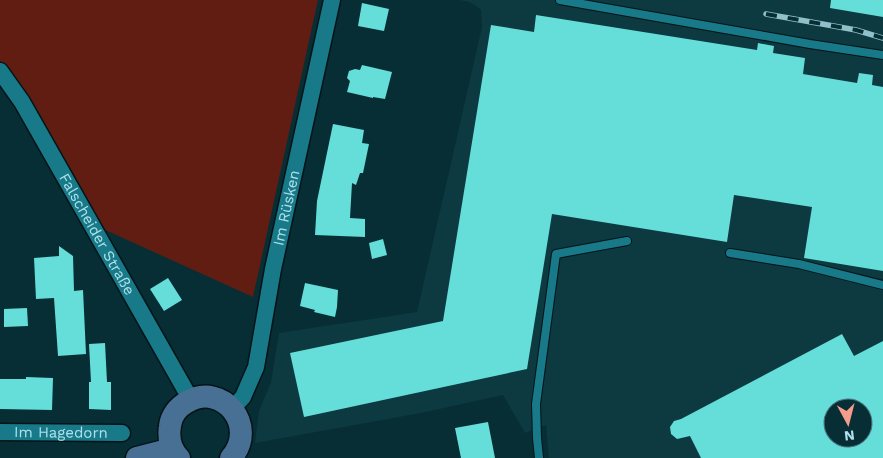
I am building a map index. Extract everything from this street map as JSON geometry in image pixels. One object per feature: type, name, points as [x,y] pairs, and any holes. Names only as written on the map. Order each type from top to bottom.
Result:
[{"type":"street","name":"Im Rüsken","points":[[232,409],[243,397],[256,368],[273,269],[332,0]]},
{"type":"street","name":"Falscheider Straße","points":[[0,72],[22,102],[191,400]]},
{"type":"street","points":[[137,458],[175,453],[169,435],[170,424],[174,414],[182,405],[191,400],[201,397],[212,397],[232,409],[237,415],[241,426],[242,437],[239,448],[231,458]]},
{"type":"street","name":"Im Hagedorn","points":[[0,432],[122,433]]},
{"type":"lane","points":[[560,0],[883,55]]},
{"type":"lane","points":[[539,458],[536,404],[556,254],[627,241]]},
{"type":"lane","points":[[730,253],[799,264],[883,285]]},
{"type":"shaded area","points":[[0,0],[318,0],[253,297],[101,228],[0,67]]},
{"type":"shaded area","points":[[459,0],[883,0],[883,458],[549,458],[546,425],[525,433],[503,395],[421,413],[255,443],[259,411],[271,382],[279,333],[417,312],[482,27],[481,10],[470,2]]},
{"type":"building","points":[[831,0],[883,0],[883,17],[830,8]]},
{"type":"building","points":[[362,3],[389,9],[384,31],[358,26]]},
{"type":"building","points":[[536,15],[757,50],[758,43],[774,46],[773,53],[805,58],[803,74],[857,83],[859,73],[873,75],[872,85],[883,87],[883,271],[804,258],[812,207],[734,195],[727,242],[552,214],[527,369],[304,417],[290,353],[443,321],[491,25],[534,32]]},
{"type":"building","points":[[362,65],[392,72],[385,99],[347,92],[350,81],[347,78],[349,71],[360,70]]},
{"type":"building","points":[[333,124],[364,130],[362,143],[369,144],[363,173],[360,173],[356,185],[352,183],[350,218],[365,219],[365,237],[315,235],[317,201]]},
{"type":"building","points":[[383,239],[387,255],[372,259],[369,243]]},
{"type":"building","points":[[59,246],[73,256],[74,291],[83,290],[86,354],[58,356],[54,298],[36,299],[34,258],[59,256]]},
{"type":"building","points":[[168,278],[182,300],[164,311],[150,289]]},
{"type":"building","points":[[305,283],[338,290],[335,317],[314,312],[315,310],[300,306]]},
{"type":"building","points":[[27,308],[28,326],[4,327],[4,309]]},
{"type":"building","points":[[842,334],[854,356],[883,341],[883,458],[701,458],[690,436],[677,439],[671,434],[670,427],[674,421]]},
{"type":"building","points":[[105,343],[107,382],[111,382],[111,410],[89,409],[89,382],[91,382],[89,344]]},
{"type":"building","points":[[26,377],[53,378],[52,410],[0,409],[0,379],[26,379]]},
{"type":"building","points":[[488,422],[495,458],[461,458],[455,428]]},
{"type":"railway","points":[[766,14],[856,30],[883,38]]}]
